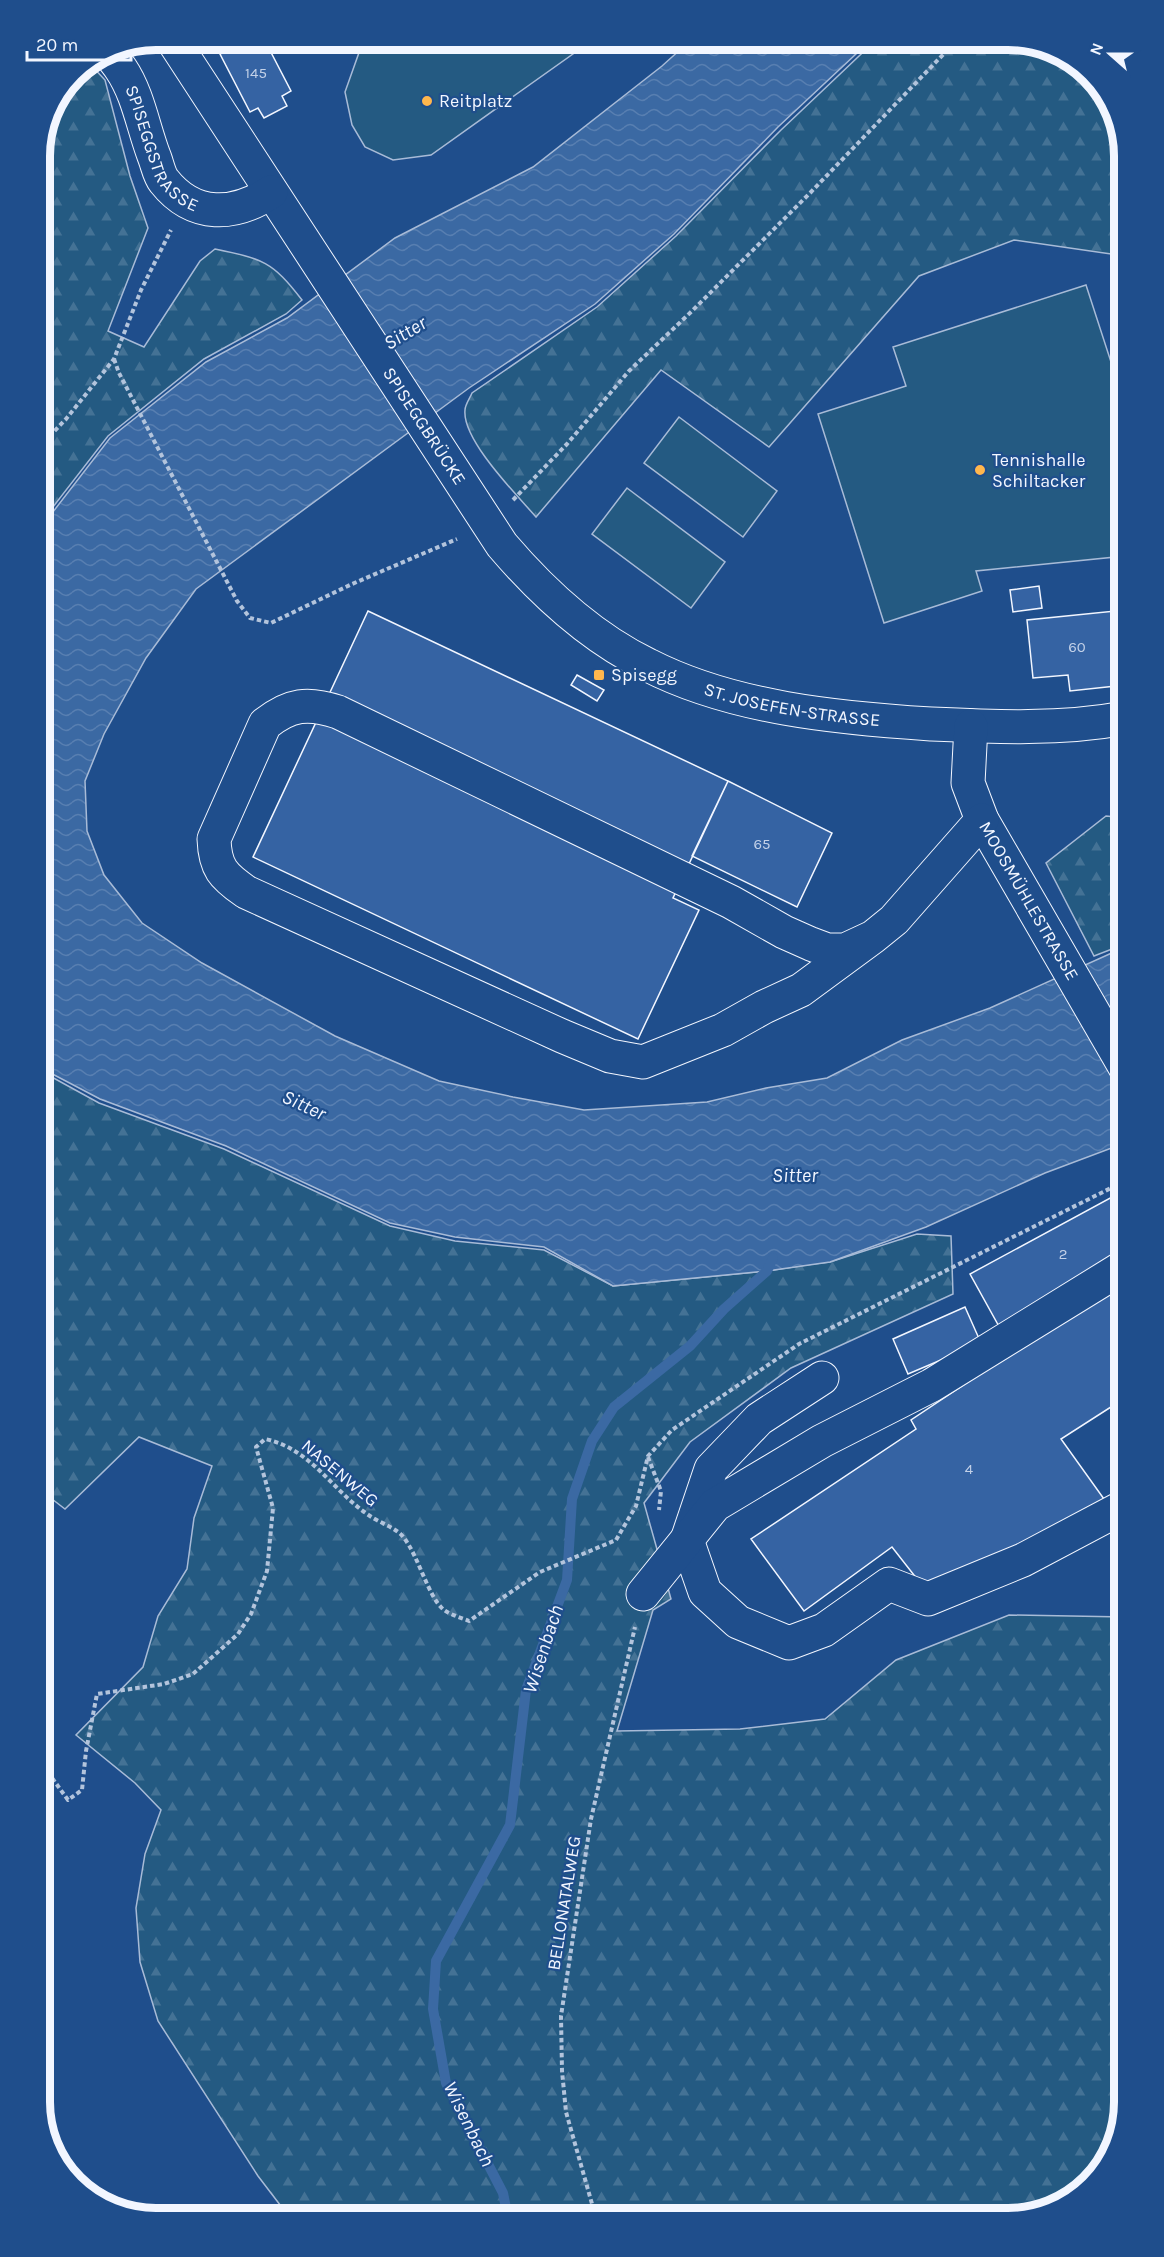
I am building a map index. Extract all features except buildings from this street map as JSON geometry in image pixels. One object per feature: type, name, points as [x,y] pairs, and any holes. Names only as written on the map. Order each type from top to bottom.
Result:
[{"type":"street","name":"SPISEGGBRÜCKE","points":[[179,50],[483,518]]},
{"type":"street","name":"SPISEGGSTRASSE","points":[[113,59],[122,69],[134,96],[147,140],[164,180],[187,202],[213,210],[237,209],[257,201],[278,202]]},
{"type":"street","name":"ST. JOSEFEN-STRASSE","points":[[483,518],[532,581],[582,624],[647,665],[705,689],[766,704],[887,721],[1029,728],[1114,720]]},
{"type":"street","points":[[873,938],[845,950],[827,950],[811,944],[720,897],[338,712],[318,706],[288,709],[280,712],[265,724],[214,839],[215,857],[225,876],[246,892],[591,1048],[610,1056],[643,1062],[723,1030],[801,990],[873,938],[894,921],[982,820]]},
{"type":"street","name":"MOOSMÜHLESTRASSE","points":[[971,726],[968,783],[982,820],[1114,1048]]},
{"type":"street","points":[[643,1594],[715,1505],[822,1441],[932,1385],[1114,1273]]},
{"type":"street","points":[[822,1378],[759,1419],[711,1469],[687,1540],[705,1592],[738,1622],[789,1643],[824,1630],[889,1584],[928,1599],[1023,1560],[1114,1512]]},
{"type":"path","points":[[114,359],[119,373],[237,601],[250,618],[271,623],[483,518],[567,444],[629,371],[812,192],[948,50]]},
{"type":"path","points":[[50,436],[114,359],[141,290],[187,202]]},
{"type":"path","name":"NASENWEG","points":[[50,1775],[68,1800],[82,1790],[86,1751],[97,1694],[164,1684],[193,1674],[238,1634],[251,1614],[267,1571],[273,1508],[256,1447],[265,1439],[280,1442],[300,1452],[369,1515],[403,1536],[444,1610],[470,1621],[540,1572],[616,1540],[636,1506],[648,1456],[672,1430],[799,1344],[1114,1186]]},
{"type":"path","name":"BELLONATALWEG","points":[[594,2208],[566,2112],[562,2071],[561,2016],[591,1819],[643,1594]]},
{"type":"green space","name":"Reitplatz","points":[[360,50],[579,50],[431,155],[393,160],[365,147],[352,125],[345,92]]},
{"type":"green space","points":[[865,50],[1015,50],[1042,55],[1073,72],[1080,78],[1080,84],[1086,84],[1100,103],[1111,128],[1114,142],[1114,254],[1014,240],[919,276],[769,447],[661,370],[536,517],[492,467],[472,436],[466,422],[465,410],[472,393],[597,307],[676,236],[781,130]]},
{"type":"green space","points":[[95,69],[105,80],[130,176],[148,228],[108,331],[144,347],[200,261],[215,249],[256,259],[274,269],[302,300],[286,314],[204,359],[108,436],[50,511],[50,142],[55,122],[67,97]]},
{"type":"green space","name":"Tennishalle Schiltacker","points":[[1086,285],[1114,371],[1114,557],[976,571],[982,591],[884,623],[818,414],[906,386],[893,347]]},
{"type":"green space","points":[[679,417],[777,491],[743,537],[644,463]]},
{"type":"green space","points":[[627,488],[725,562],[691,608],[592,534]]},
{"type":"green space","points":[[1106,816],[1114,817],[1114,948],[1094,956],[1046,863]]},
{"type":"green space","points":[[50,1076],[99,1103],[224,1149],[390,1226],[455,1241],[544,1250],[613,1286],[767,1271],[830,1262],[917,1234],[951,1236],[953,1294],[791,1368],[690,1442],[644,1503],[671,1599],[653,1610],[617,1731],[740,1729],[825,1719],[896,1660],[1009,1615],[1114,1617],[1114,2115],[1109,2135],[1097,2160],[1083,2176],[1061,2193],[1042,2202],[1008,2208],[282,2207],[258,2176],[158,2021],[140,1962],[136,1908],[145,1854],[161,1810],[135,1783],[76,1735],[143,1667],[158,1616],[187,1569],[194,1518],[212,1466],[139,1437],[65,1509],[50,1497]]},
{"type":"water","name":"Sitter","points":[[680,50],[860,50],[778,127],[674,234],[595,304],[469,388],[196,589],[146,658],[104,734],[85,781],[87,831],[104,875],[142,923],[202,963],[335,1036],[439,1081],[584,1110],[707,1102],[766,1088],[827,1078],[902,1040],[990,1008],[1114,952],[1114,1147],[1045,1173],[926,1227],[830,1262],[767,1271],[613,1286],[544,1247],[455,1237],[390,1223],[226,1146],[100,1099],[50,1073],[50,516],[110,438],[206,362],[287,318],[395,238],[533,167]]},
{"type":"waterway","name":"Wisenbach","points":[[506,2207],[503,2193],[446,2083],[433,2009],[436,1961],[510,1825],[526,1690],[567,1580],[572,1499],[592,1441],[614,1407],[690,1346],[724,1309],[767,1271],[773,1258]]},
{"type":"place","name":"Reitplatz","points":[[427,101]]},
{"type":"place","name":"Tennishalle Schiltacker","points":[[980,470]]},
{"type":"place","name":"Spisegg","points":[[599,675]]}]
